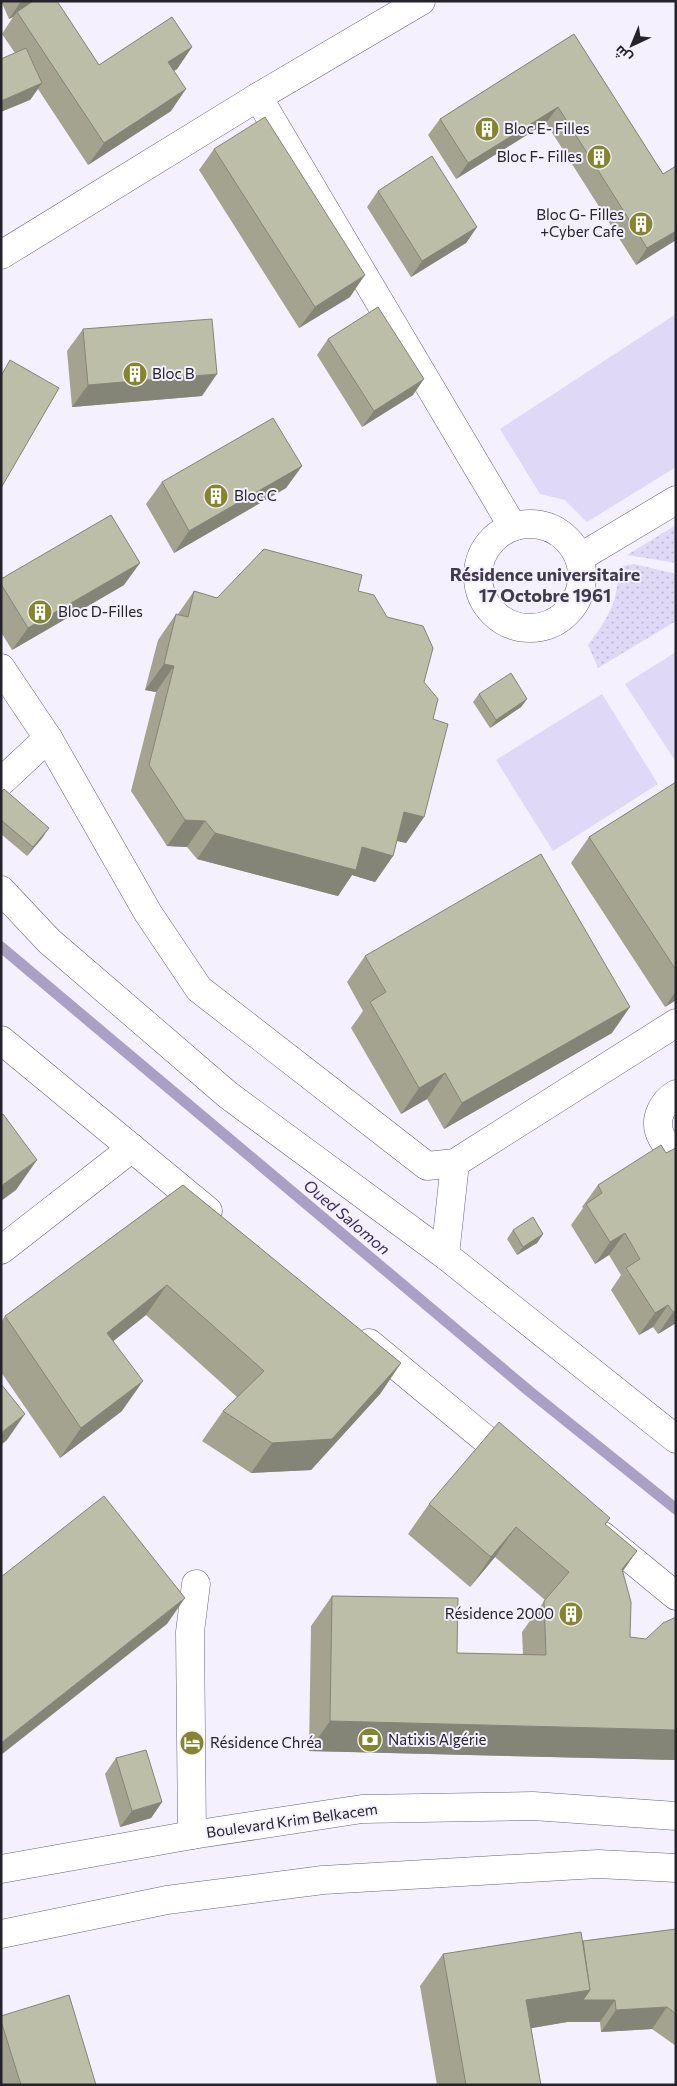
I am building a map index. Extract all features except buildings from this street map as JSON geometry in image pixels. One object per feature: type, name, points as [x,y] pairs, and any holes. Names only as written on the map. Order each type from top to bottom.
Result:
[{"type":"street","points":[[1,255],[258,97],[421,1]]},
{"type":"street","points":[[258,97],[513,527]]},
{"type":"street","points":[[578,558],[676,500]]},
{"type":"street","points":[[529,524],[545,526],[559,533],[571,544],[578,558],[582,575],[579,593],[571,608],[558,620],[542,628],[524,629],[507,624],[493,613],[483,599],[477,582],[479,565],[485,548],[497,535],[513,527],[529,524]]},
{"type":"street","points":[[1,668],[48,738],[148,913],[199,988],[427,1166],[455,1162],[676,1023]]},
{"type":"street","points":[[1,782],[48,738]]},
{"type":"street","points":[[1,890],[48,941],[228,1095],[444,1255],[676,1439]]},
{"type":"street","points":[[1,1040],[224,1224]]},
{"type":"street","points":[[676,1094],[669,1098],[659,1114],[659,1132],[676,1158]]},
{"type":"street","points":[[1,1250],[132,1148]]},
{"type":"street","points":[[444,1255],[455,1162]]},
{"type":"street","points":[[347,1325],[530,1476]]},
{"type":"street","points":[[584,1520],[676,1596]]},
{"type":"street","points":[[192,1835],[190,1632],[196,1584]]},
{"type":"street","name":"Boulevard Krim Belkacem","points":[[1,1870],[192,1835],[362,1809],[533,1806],[676,1816]]},
{"type":"street","points":[[1,1934],[167,1900],[323,1880],[598,1864],[676,1868]]},
{"type":"shaded area","points":[[676,314],[676,467],[587,522],[565,500],[540,494],[500,429]]},
{"type":"shaded area","points":[[676,525],[676,563],[627,555]]},
{"type":"shaded area","points":[[634,564],[676,574],[676,621],[598,668],[588,645],[611,609],[617,590],[618,567]]},
{"type":"shaded area","points":[[676,652],[676,762],[625,684]]},
{"type":"shaded area","points":[[602,694],[658,784],[553,851],[496,760]]},
{"type":"waterway","name":"Oued Salomon","points":[[1,947],[529,1391],[676,1509]]},
{"type":"place","name":"Bloc E- Filles","points":[[487,129]]},
{"type":"place","name":"Bloc F- Filles","points":[[599,157]]},
{"type":"place","name":"Bloc G- Filles +Cyber Cafe","points":[[641,224]]},
{"type":"place","name":"Bloc B","points":[[135,374]]},
{"type":"place","name":"Bloc C","points":[[216,496]]},
{"type":"place","name":"Bloc D-Filles","points":[[40,612]]},
{"type":"place","name":"Résidence 2000","points":[[571,1614]]},
{"type":"place","name":"Natixis Algérie","points":[[370,1740]]},
{"type":"place","name":"Résidence Chréa","points":[[192,1743]]},
{"type":"district","name":"Résidence universitaire 17 Octobre 1961","points":[[545,585]]}]
